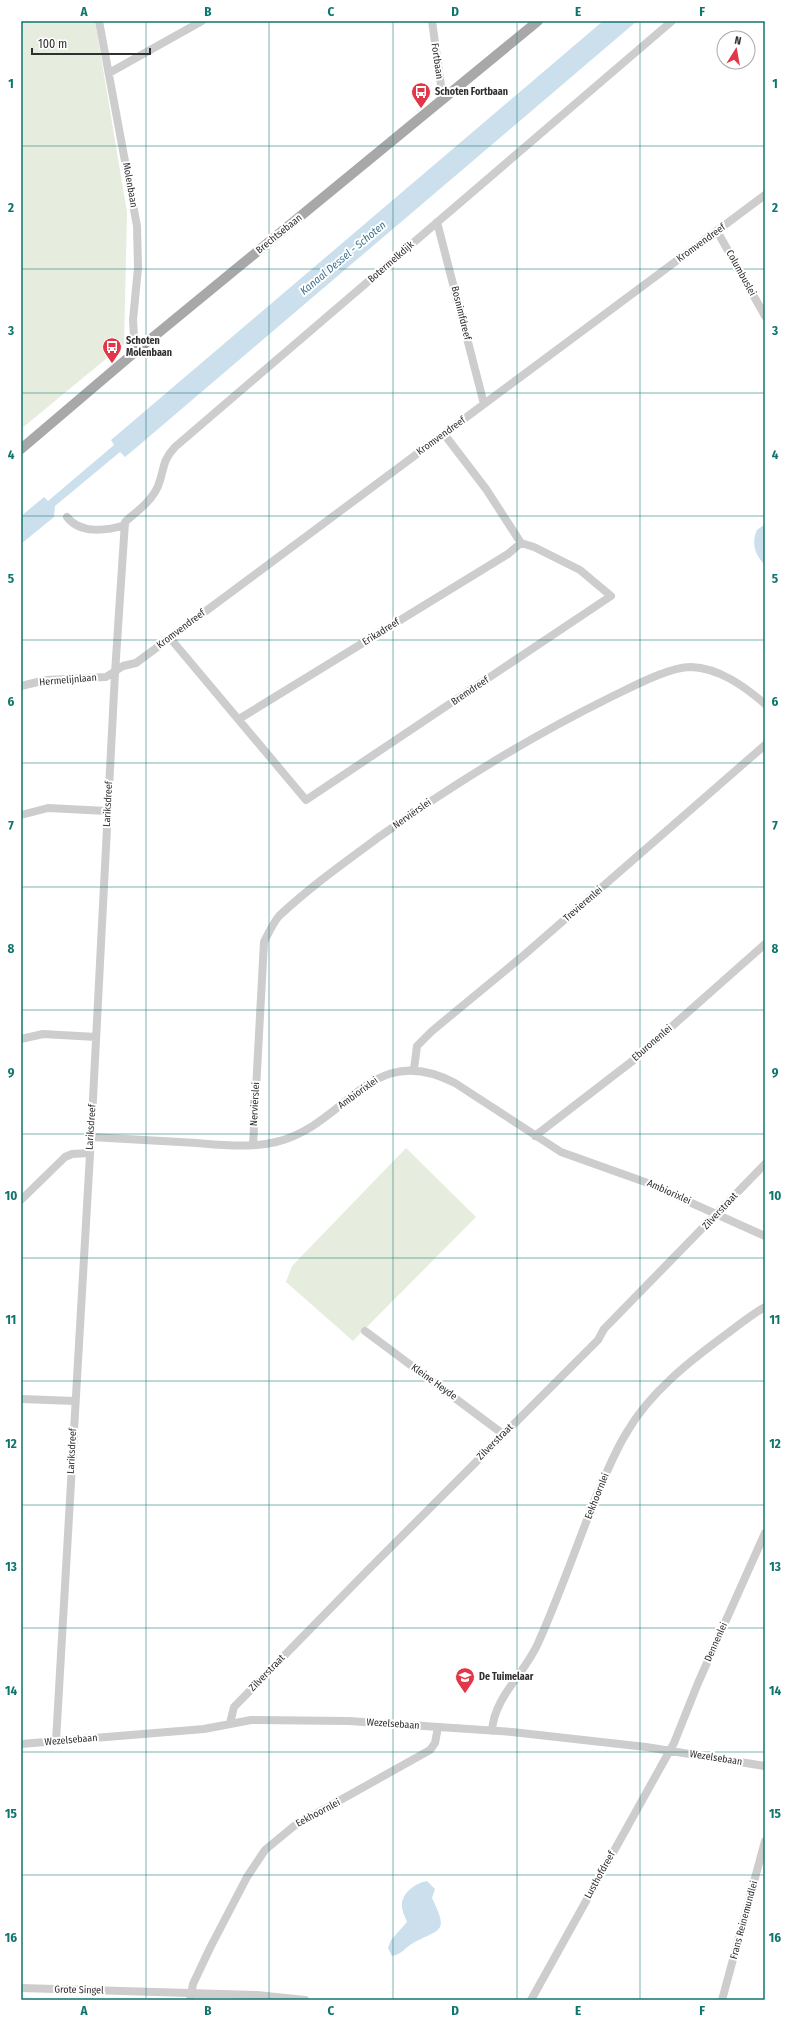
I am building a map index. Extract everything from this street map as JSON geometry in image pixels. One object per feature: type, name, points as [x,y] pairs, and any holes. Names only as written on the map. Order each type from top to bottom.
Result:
[{"type":"main road","name":"Brechtsebaan","points":[[21,449],[135,352],[538,21]]},
{"type":"street","name":"Molenbaan","points":[[99,21],[137,226],[138,268],[133,320],[135,352]]},
{"type":"street","points":[[109,73],[202,21]]},
{"type":"street","name":"Fortbaan","points":[[432,21],[443,100]]},
{"type":"street","name":"Botermelkdijk","points":[[124,525],[125,522],[150,498],[159,485],[167,456],[175,446],[672,21]]},
{"type":"street","name":"Kromvendreef","points":[[115,673],[123,666],[136,663],[170,638],[765,195]]},
{"type":"street","name":"Bosnimfdreef","points":[[437,222],[484,404]]},
{"type":"street","name":"Columbuslei","points":[[717,231],[765,316]]},
{"type":"street","points":[[444,434],[486,489],[521,543]]},
{"type":"street","points":[[67,517],[72,523],[90,529],[109,530],[124,525]]},
{"type":"street","name":"Lariksdreef","points":[[56,1741],[67,1571],[75,1401],[91,1137],[124,525]]},
{"type":"street","name":"Bremdreef","points":[[170,638],[306,800],[611,596],[580,570],[534,547],[521,543]]},
{"type":"street","name":"Erikadreef","points":[[239,719],[508,554],[521,543]]},
{"type":"street","name":"Nerviërslei","points":[[253,1145],[264,942],[278,918],[334,870],[425,805],[554,726],[636,685],[680,668],[691,667],[724,676],[740,684],[765,704]]},
{"type":"street","name":"Hermelijnlaan","points":[[21,686],[46,680],[106,677],[115,673]]},
{"type":"street","name":"Trevierenlei","points":[[414,1069],[417,1046],[432,1031],[530,950],[765,745]]},
{"type":"street","points":[[21,815],[48,808],[108,811]]},
{"type":"street","name":"Eburonenlei","points":[[535,1136],[635,1059],[765,944]]},
{"type":"street","points":[[21,1039],[49,1034],[96,1037]]},
{"type":"street","name":"Ambiorixlei","points":[[91,1137],[253,1145],[274,1143],[294,1137],[316,1124],[377,1078],[393,1072],[414,1069],[439,1075],[455,1083],[561,1152],[645,1182],[765,1236]]},
{"type":"street","points":[[21,1200],[65,1157],[72,1154],[89,1153]]},
{"type":"street","name":"Zilverstraat","points":[[230,1723],[234,1707],[503,1434],[598,1340],[604,1329],[718,1214],[765,1164]]},
{"type":"street","name":"Eekhoornlei","points":[[492,1731],[499,1702],[520,1674],[539,1643],[608,1468],[627,1432],[640,1412],[660,1390],[708,1348],[765,1307]]},
{"type":"street","name":"Kleine Heyde","points":[[365,1331],[503,1434]]},
{"type":"street","points":[[21,1398],[75,1401]]},
{"type":"street","name":"Dennenlei","points":[[669,1750],[674,1742],[765,1533]]},
{"type":"street","name":"Wezelsebaan","points":[[21,1744],[204,1729],[251,1720],[349,1721],[492,1731],[669,1750],[765,1766]]},
{"type":"street","name":"Eekhoornlei","points":[[190,1996],[193,1984],[210,1948],[247,1877],[265,1850],[294,1826],[430,1750],[435,1743],[438,1727]]},
{"type":"street","name":"Lusthofdreef","points":[[531,2000],[669,1750]]},
{"type":"street","name":"Frans Reinemundlei","points":[[722,2000],[765,1841]]},
{"type":"street","name":"Grote Singel","points":[[21,1988],[190,1996],[257,1995],[305,2000]]},
{"type":"green space","points":[[21,21],[95,21],[127,212],[124,344],[21,429]]},
{"type":"green space","points":[[406,1148],[476,1217],[353,1341],[286,1282],[292,1266]]},
{"type":"water","name":"Kanaal Dessel - Schoten","points":[[603,21],[637,21],[125,457],[120,452],[55,506],[54,517],[21,544],[21,516],[44,497],[48,501],[114,445],[111,440]]},
{"type":"water","points":[[765,524],[765,565],[756,553],[754,540],[757,530]]},
{"type":"water","points":[[427,1881],[435,1889],[432,1898],[441,1924],[436,1931],[413,1943],[401,1953],[392,1956],[388,1948],[391,1940],[407,1922],[402,1908],[402,1901],[410,1889]]},
{"type":"place","name":"Schoten Fortbaan","points":[[421,109]]},
{"type":"place","name":"Schoten Molenbaan","points":[[112,364]]},
{"type":"place","name":"De Tuimelaar","points":[[465,1694]]}]
